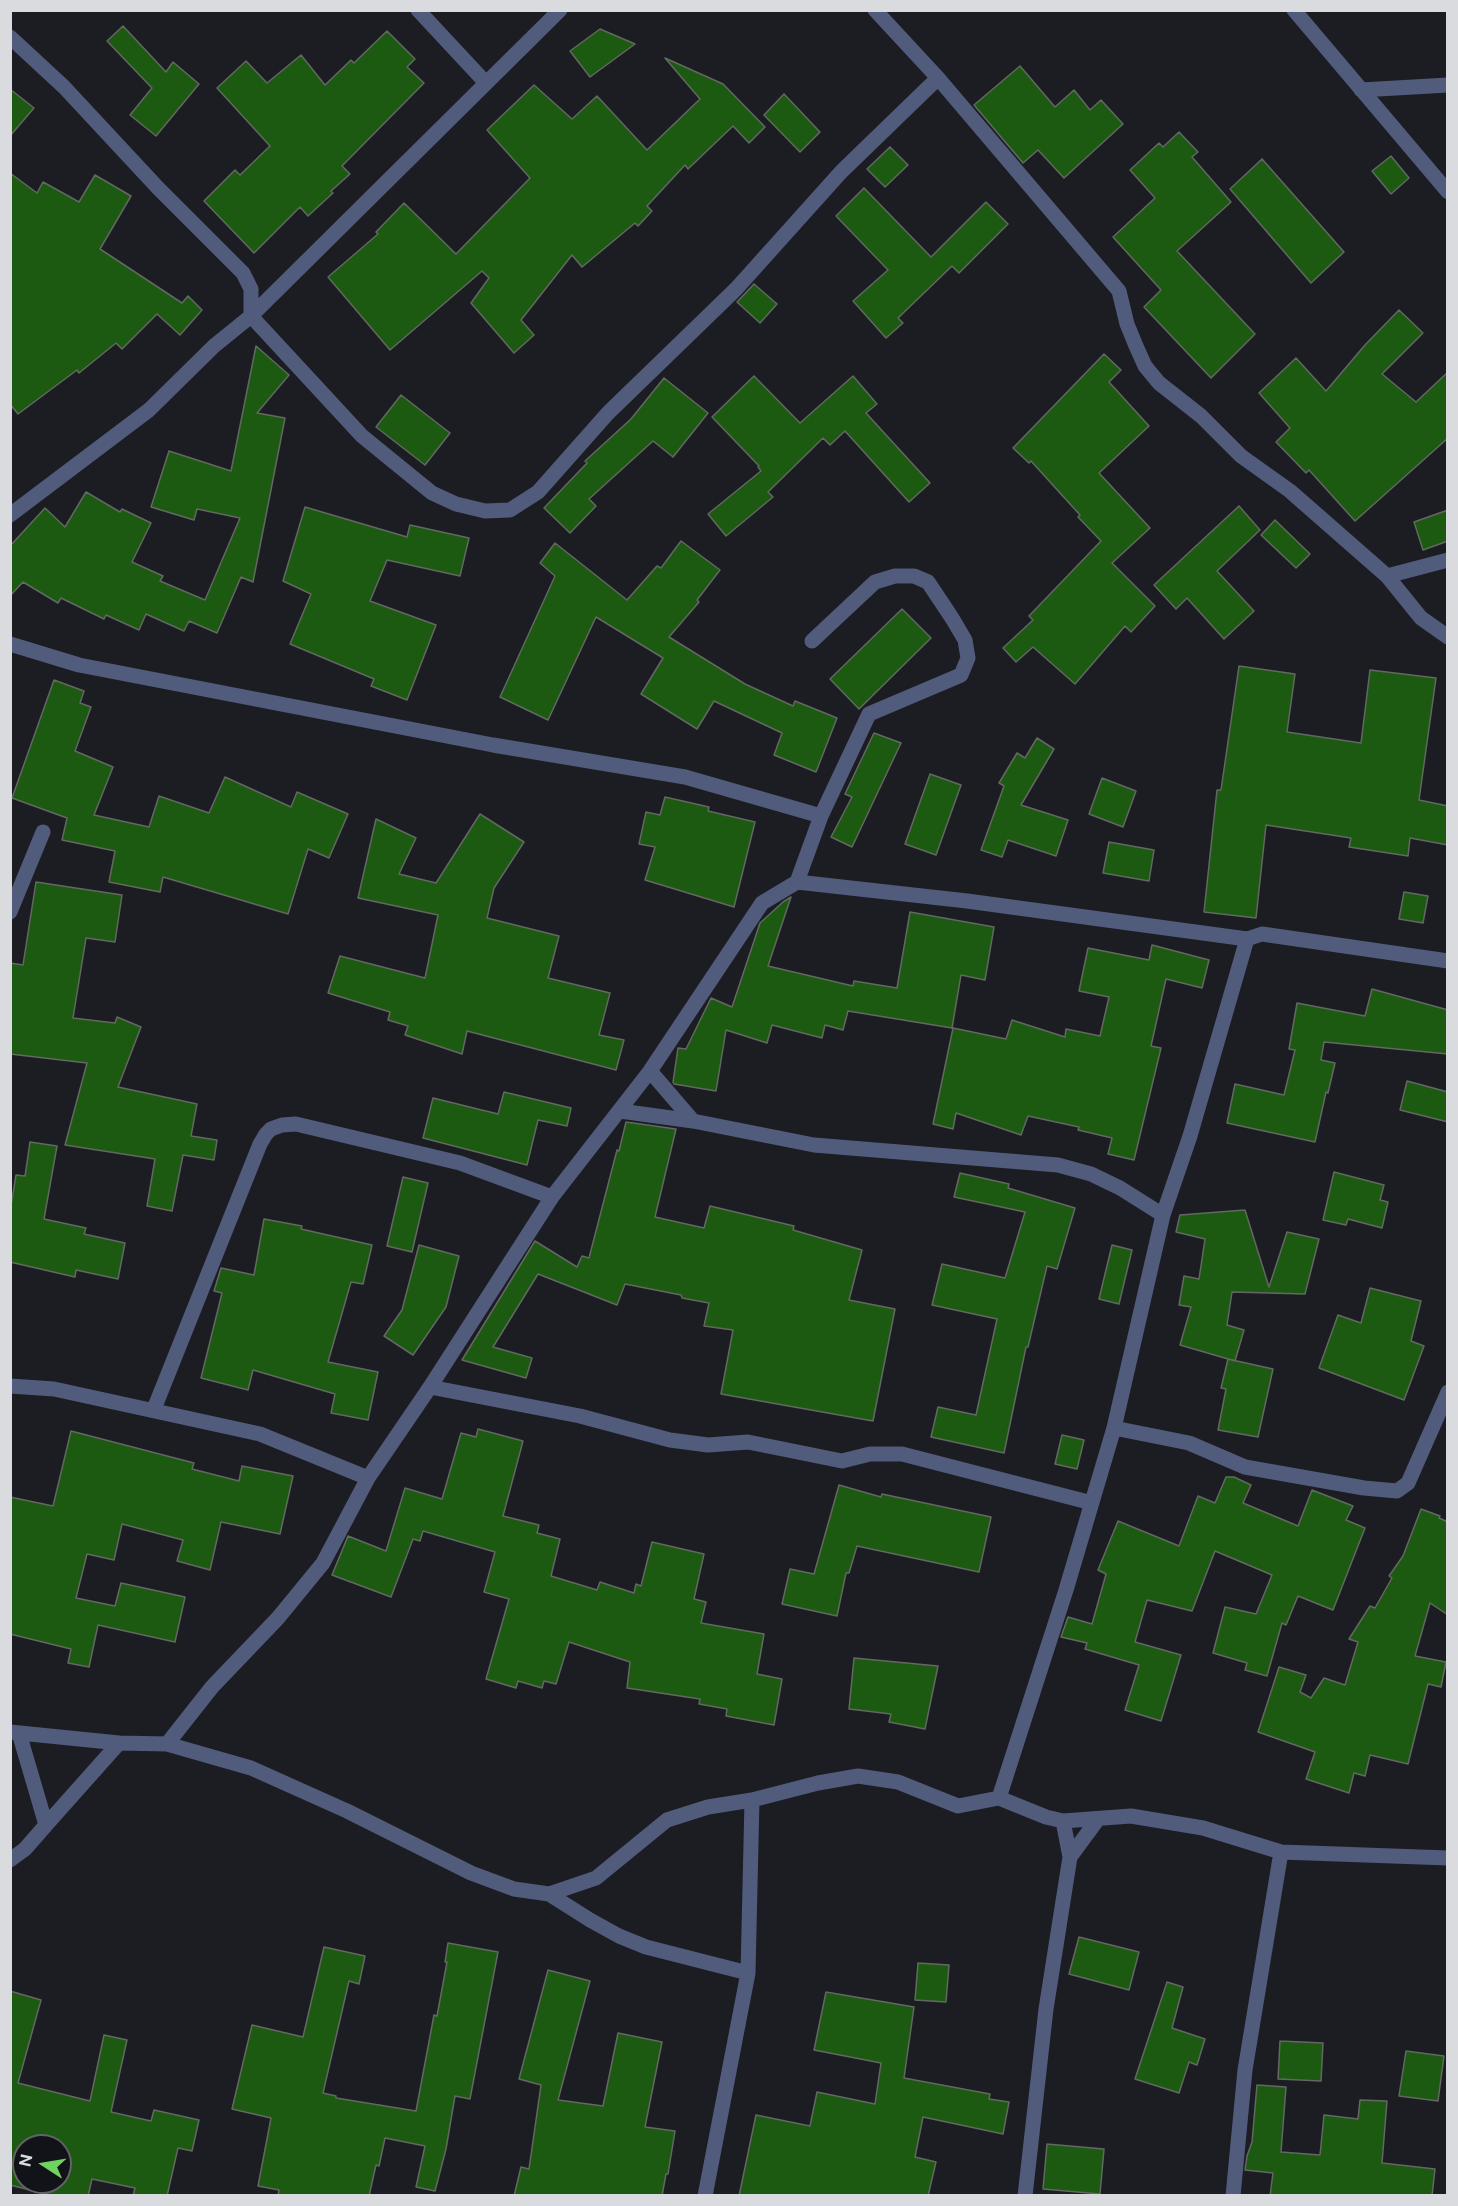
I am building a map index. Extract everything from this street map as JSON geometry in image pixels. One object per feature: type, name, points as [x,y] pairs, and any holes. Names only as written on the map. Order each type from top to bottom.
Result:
[{"type":"street","points":[[418,10],[486,83]]},
{"type":"street","points":[[10,515],[149,410],[214,346],[251,316],[560,10]]},
{"type":"street","points":[[875,10],[938,78],[1119,291],[1127,324],[1145,366],[1159,383],[1201,416],[1241,456],[1290,491],[1387,576],[1421,618],[1448,637]]},
{"type":"street","points":[[1294,10],[1448,192]]},
{"type":"street","points":[[10,37],[64,87],[158,188],[243,273],[251,289],[251,316],[362,436],[432,493],[456,504],[485,511],[510,510],[538,492],[608,413],[736,290],[841,171],[938,78]]},
{"type":"street","points":[[1361,90],[1448,85]]},
{"type":"street","points":[[1387,576],[1448,560]]},
{"type":"street","points":[[797,882],[821,816],[869,714],[961,675],[968,658],[965,640],[952,618],[928,582],[915,576],[895,576],[875,582],[812,641]]},
{"type":"street","points":[[10,644],[79,665],[493,745],[685,777],[821,816]]},
{"type":"street","points":[[10,912],[43,832]]},
{"type":"street","points":[[167,1744],[212,1687],[278,1618],[323,1563],[368,1478],[430,1387],[552,1197],[650,1071],[762,903],[797,882],[967,901],[1247,939],[1262,934],[1448,961]]},
{"type":"street","points":[[999,1798],[1114,1428],[1163,1215],[1190,1136],[1247,939]]},
{"type":"street","points":[[650,1071],[693,1121]]},
{"type":"street","points":[[620,1111],[693,1121],[814,1145],[1058,1165],[1092,1174],[1120,1188],[1163,1215]]},
{"type":"street","points":[[154,1409],[256,1154],[271,1129],[296,1124],[449,1160],[552,1197]]},
{"type":"street","points":[[10,1386],[54,1389],[154,1409],[260,1434],[368,1478]]},
{"type":"street","points":[[430,1387],[580,1416],[670,1440],[708,1445],[748,1442],[842,1461],[870,1454],[902,1454],[1092,1503]]},
{"type":"street","points":[[1114,1428],[1189,1443],[1245,1467],[1364,1488],[1397,1491],[1408,1483],[1448,1392]]},
{"type":"street","points":[[46,1825],[15,1732],[119,1743],[167,1744],[251,1768],[347,1811],[471,1873],[514,1889],[549,1894],[610,1931],[646,1947],[748,1973]]},
{"type":"street","points":[[10,1860],[26,1849],[119,1743]]},
{"type":"street","points":[[549,1894],[596,1878],[667,1820],[708,1807],[752,1800],[818,1783],[858,1776],[898,1782],[958,1806],[999,1798],[1046,1817],[1063,1821],[1131,1816],[1203,1828],[1281,1852],[1448,1858]]},
{"type":"street","points":[[705,2196],[748,1973],[752,1800]]},
{"type":"street","points":[[1070,1857],[1098,1819]]},
{"type":"street","points":[[1025,2196],[1046,2009],[1070,1857],[1063,1821]]},
{"type":"street","points":[[1233,2196],[1245,2070],[1281,1852]]},
{"type":"building","points":[[123,26],[166,72],[173,62],[199,84],[156,136],[130,115],[152,88],[107,41]]},
{"type":"building","points":[[600,29],[635,44],[590,77],[570,51]]},
{"type":"building","points":[[387,31],[415,59],[407,67],[424,83],[342,166],[350,174],[331,191],[333,193],[308,216],[300,207],[254,253],[204,201],[235,170],[240,175],[270,146],[217,88],[246,61],[267,83],[301,55],[325,85],[351,60],[354,63]]},
{"type":"building","points":[[665,58],[723,84],[765,127],[749,143],[733,126],[688,169],[685,165],[647,206],[652,211],[638,226],[635,223],[582,267],[572,255],[521,320],[534,335],[514,353],[471,303],[489,278],[482,271],[390,350],[328,277],[378,234],[376,232],[404,203],[456,254],[530,178],[487,130],[534,85],[572,119],[597,96],[647,150],[700,99]]},
{"type":"building","points":[[1020,66],[1055,107],[1074,90],[1090,110],[1101,100],[1123,124],[1064,178],[1038,150],[1023,163],[974,105]]},
{"type":"building","points":[[10,89],[34,108],[10,136]]},
{"type":"building","points":[[784,94],[820,132],[800,152],[764,115]]},
{"type":"building","points":[[1179,132],[1198,152],[1192,157],[1231,202],[1177,251],[1255,334],[1211,378],[1144,307],[1161,290],[1113,237],[1155,198],[1130,170],[1159,143],[1163,147]]},
{"type":"building","points":[[890,147],[908,165],[885,187],[867,169]]},
{"type":"building","points":[[1391,156],[1409,178],[1391,194],[1372,171]]},
{"type":"building","points":[[1262,159],[1344,252],[1311,283],[1230,189]]},
{"type":"building","points":[[10,173],[37,193],[43,182],[79,202],[95,175],[131,196],[100,249],[182,303],[188,296],[202,310],[180,335],[157,314],[122,349],[116,343],[79,373],[77,370],[18,414],[10,404]]},
{"type":"building","points":[[864,188],[931,257],[986,202],[1008,224],[959,273],[952,266],[898,318],[903,323],[886,338],[853,301],[888,270],[836,216]]},
{"type":"building","points":[[754,284],[777,304],[760,323],[737,302]]},
{"type":"building","points":[[1399,310],[1423,333],[1382,374],[1416,402],[1448,372],[1448,438],[1355,521],[1309,470],[1306,473],[1276,442],[1290,428],[1259,393],[1296,358],[1326,391],[1365,345]]},
{"type":"building","points":[[256,346],[289,375],[257,413],[285,418],[253,582],[241,577],[217,633],[189,621],[184,631],[146,614],[139,630],[106,615],[104,619],[61,598],[58,603],[23,582],[10,596],[10,546],[45,508],[65,527],[86,492],[120,512],[122,509],[151,523],[132,562],[163,576],[160,581],[205,600],[240,518],[197,509],[194,520],[151,507],[169,451],[231,471]]},
{"type":"building","points":[[1104,354],[1121,370],[1109,382],[1149,426],[1099,473],[1150,528],[1112,563],[1155,606],[1131,632],[1125,626],[1075,684],[1033,647],[1016,662],[1003,648],[1033,620],[1029,616],[1101,541],[1031,461],[1029,463],[1013,448]]},
{"type":"building","points":[[754,376],[800,423],[853,376],[877,404],[866,413],[930,483],[909,502],[845,431],[830,445],[823,438],[768,492],[773,497],[726,536],[708,514],[761,471],[759,466],[712,417]]},
{"type":"building","points":[[664,378],[708,413],[673,457],[653,441],[589,499],[596,506],[570,533],[544,508],[587,463],[585,461],[631,419]]},
{"type":"building","points":[[401,395],[450,433],[425,465],[376,427]]},
{"type":"building","points":[[1239,506],[1260,530],[1217,571],[1254,611],[1224,639],[1187,598],[1176,609],[1154,585]]},
{"type":"building","points":[[305,507],[407,537],[410,525],[469,538],[460,576],[387,560],[370,601],[436,625],[407,700],[371,686],[374,679],[290,644],[311,594],[283,581]]},
{"type":"building","points":[[1448,510],[1448,541],[1423,550],[1414,522]]},
{"type":"building","points":[[1275,520],[1310,554],[1296,568],[1261,535]]},
{"type":"building","points":[[681,541],[720,570],[697,600],[699,602],[669,637],[745,684],[793,706],[795,701],[837,718],[816,772],[774,755],[782,733],[714,701],[697,729],[641,694],[663,658],[596,617],[548,720],[500,697],[555,576],[540,563],[555,543],[627,600],[657,566],[661,568]]},
{"type":"building","points":[[902,609],[931,638],[859,709],[830,679]]},
{"type":"building","points":[[1239,666],[1295,674],[1287,732],[1361,743],[1370,670],[1436,678],[1419,800],[1448,806],[1448,845],[1410,838],[1408,856],[1349,847],[1351,838],[1266,825],[1256,918],[1204,912],[1217,790],[1221,790]]},
{"type":"building","points":[[54,680],[84,691],[80,703],[91,707],[75,751],[113,767],[94,815],[149,827],[159,796],[209,813],[225,777],[291,807],[297,792],[348,814],[329,858],[308,849],[288,914],[163,877],[160,892],[109,882],[115,851],[62,840],[67,818],[12,798]]},
{"type":"building","points":[[874,733],[901,743],[852,847],[831,837],[852,797],[845,794]]},
{"type":"building","points":[[1037,738],[1054,749],[1021,805],[1068,820],[1056,856],[1008,840],[1002,857],[981,850],[1004,786],[999,783],[1017,753],[1025,758]]},
{"type":"building","points":[[930,774],[961,785],[936,855],[905,844]]},
{"type":"building","points":[[1102,778],[1136,791],[1123,827],[1089,814]]},
{"type":"building","points":[[665,797],[709,807],[708,811],[755,822],[734,907],[645,880],[655,847],[639,844],[646,812],[660,815]]},
{"type":"building","points":[[480,814],[524,842],[494,888],[487,918],[559,936],[548,978],[610,993],[599,1035],[624,1040],[616,1070],[467,1031],[462,1054],[405,1035],[408,1026],[388,1020],[390,1012],[328,993],[340,956],[425,978],[438,915],[358,898],[376,819],[416,838],[399,874],[436,883]]},
{"type":"building","points":[[1109,842],[1154,850],[1149,881],[1103,873]]},
{"type":"building","points":[[36,882],[122,895],[115,942],[86,938],[73,1018],[115,1023],[117,1017],[141,1027],[118,1087],[197,1104],[191,1136],[217,1140],[214,1160],[183,1155],[172,1211],[147,1206],[155,1159],[65,1145],[87,1063],[10,1054],[10,963],[23,965]]},
{"type":"building","points":[[1404,892],[1428,896],[1423,923],[1399,919]]},
{"type":"building","points":[[791,897],[768,966],[853,986],[854,981],[897,988],[910,912],[994,927],[985,980],[961,975],[952,1028],[848,1011],[843,1030],[825,1025],[822,1038],[772,1025],[767,1043],[726,1030],[716,1091],[674,1084],[678,1048],[686,1049],[711,998],[732,1007],[760,923]]},
{"type":"building","points":[[1152,945],[1209,960],[1202,988],[1166,979],[1151,1046],[1161,1048],[1134,1160],[1108,1154],[1112,1138],[1078,1130],[1079,1127],[1028,1116],[1021,1135],[956,1113],[953,1129],[933,1124],[953,1028],[1006,1039],[1012,1020],[1065,1037],[1066,1029],[1100,1036],[1109,997],[1079,991],[1088,948],[1149,960]]},
{"type":"building","points":[[1372,989],[1448,1010],[1448,1054],[1324,1042],[1321,1060],[1335,1063],[1315,1142],[1227,1123],[1235,1084],[1284,1095],[1295,1050],[1289,1049],[1297,1003],[1365,1016]]},
{"type":"building","points":[[1407,1081],[1448,1092],[1448,1122],[1400,1110]]},
{"type":"building","points":[[504,1092],[571,1108],[567,1126],[538,1120],[527,1165],[423,1138],[433,1098],[498,1114]]},
{"type":"building","points":[[626,1122],[676,1129],[655,1217],[704,1228],[710,1206],[794,1226],[793,1230],[862,1250],[849,1300],[895,1309],[873,1421],[721,1394],[733,1330],[704,1326],[709,1303],[625,1284],[617,1305],[538,1274],[493,1347],[532,1358],[526,1378],[462,1360],[535,1241],[577,1267],[582,1256],[589,1258]]},
{"type":"building","points":[[30,1142],[57,1146],[44,1219],[86,1228],[84,1234],[125,1243],[118,1279],[76,1270],[75,1277],[10,1262],[10,1212],[16,1175],[25,1176]]},
{"type":"building","points":[[1334,1172],[1384,1185],[1380,1200],[1388,1202],[1382,1228],[1348,1219],[1346,1225],[1323,1220]]},
{"type":"building","points":[[960,1173],[1009,1184],[1008,1188],[1075,1208],[1057,1269],[1047,1266],[1028,1347],[1026,1347],[1004,1453],[931,1437],[938,1407],[976,1415],[997,1319],[932,1305],[942,1264],[1005,1278],[1025,1212],[954,1197]]},
{"type":"building","points":[[403,1177],[428,1183],[412,1252],[387,1246]]},
{"type":"building","points":[[1245,1210],[1269,1287],[1287,1232],[1319,1239],[1305,1294],[1232,1292],[1227,1325],[1244,1330],[1235,1361],[1180,1345],[1191,1307],[1179,1305],[1184,1276],[1199,1279],[1205,1239],[1176,1232],[1180,1215]]},
{"type":"building","points":[[264,1219],[302,1226],[301,1229],[372,1245],[363,1284],[351,1282],[328,1362],[378,1372],[368,1420],[331,1413],[335,1394],[253,1370],[248,1390],[201,1378],[222,1293],[214,1291],[221,1268],[254,1275]]},
{"type":"building","points":[[419,1245],[459,1256],[446,1307],[413,1355],[384,1336],[402,1310]]},
{"type":"building","points":[[1112,1245],[1132,1250],[1119,1304],[1099,1299]]},
{"type":"building","points":[[1370,1288],[1421,1301],[1411,1341],[1424,1346],[1404,1400],[1319,1368],[1338,1315],[1361,1323]]},
{"type":"building","points":[[1228,1359],[1273,1369],[1258,1437],[1218,1430],[1226,1389],[1221,1388]]},
{"type":"building","points":[[478,1429],[523,1441],[503,1516],[539,1525],[537,1533],[560,1539],[551,1576],[597,1590],[600,1582],[634,1593],[636,1584],[641,1586],[652,1542],[704,1554],[694,1599],[706,1602],[701,1623],[764,1634],[757,1674],[782,1679],[774,1725],[726,1716],[727,1709],[699,1704],[700,1699],[627,1688],[630,1662],[569,1642],[556,1684],[544,1681],[542,1688],[518,1681],[516,1688],[486,1679],[509,1599],[484,1592],[495,1552],[423,1531],[420,1541],[413,1539],[391,1597],[332,1575],[348,1536],[386,1551],[405,1488],[442,1499],[461,1433],[476,1437]]},
{"type":"building","points":[[71,1431],[194,1463],[192,1469],[239,1481],[242,1466],[293,1476],[280,1534],[221,1522],[210,1570],[177,1561],[183,1540],[122,1524],[114,1560],[87,1554],[76,1598],[115,1606],[121,1583],[185,1597],[175,1642],[98,1625],[89,1667],[68,1663],[71,1649],[10,1634],[10,1497],[53,1506]]},
{"type":"building","points":[[1062,1435],[1084,1440],[1077,1469],[1055,1464]]},
{"type":"building","points":[[1226,1477],[1234,1477],[1251,1485],[1243,1503],[1298,1526],[1312,1490],[1353,1506],[1346,1520],[1365,1528],[1333,1610],[1298,1596],[1286,1625],[1282,1623],[1267,1676],[1245,1670],[1247,1663],[1213,1653],[1225,1607],[1256,1614],[1272,1575],[1215,1551],[1192,1611],[1147,1600],[1135,1642],[1181,1655],[1161,1721],[1125,1710],[1139,1665],[1085,1649],[1087,1643],[1061,1637],[1068,1617],[1092,1624],[1106,1574],[1098,1570],[1118,1521],[1179,1546],[1198,1496],[1215,1503]]},
{"type":"building","points":[[839,1485],[881,1497],[882,1494],[991,1517],[979,1572],[857,1546],[849,1573],[846,1573],[837,1616],[782,1604],[790,1569],[814,1574]]},
{"type":"building","points":[[1421,1509],[1440,1516],[1439,1518],[1448,1522],[1448,1615],[1430,1603],[1415,1656],[1446,1662],[1441,1687],[1428,1684],[1408,1764],[1370,1755],[1365,1776],[1354,1773],[1349,1793],[1306,1779],[1315,1752],[1258,1732],[1279,1667],[1306,1675],[1300,1692],[1311,1698],[1324,1678],[1345,1685],[1358,1642],[1349,1639],[1370,1606],[1375,1608],[1392,1578],[1389,1576],[1403,1556]]},
{"type":"building","points":[[854,1658],[938,1666],[925,1729],[889,1722],[891,1714],[849,1709]]},
{"type":"building","points":[[1079,1937],[1139,1952],[1129,1990],[1069,1974]]},
{"type":"building","points":[[448,1943],[498,1952],[470,2099],[455,2096],[446,2149],[435,2191],[416,2187],[425,2146],[385,2138],[369,2196],[278,2196],[279,2190],[258,2186],[271,2118],[232,2109],[252,2025],[303,2037],[324,1947],[365,1956],[359,1984],[349,1981],[323,2093],[336,2096],[336,2098],[416,2111],[434,2015],[437,2016],[447,1962],[445,1962]]},
{"type":"building","points":[[918,1963],[949,1965],[946,2002],[915,2000]]},
{"type":"building","points":[[548,1970],[590,1981],[558,2100],[603,2106],[618,2033],[662,2042],[645,2127],[675,2131],[662,2196],[514,2196],[521,2167],[529,2169],[541,2085],[519,2079]]},
{"type":"building","points":[[1167,1982],[1183,1987],[1172,2028],[1205,2039],[1197,2065],[1189,2062],[1179,2093],[1135,2079]]},
{"type":"building","points":[[10,1991],[41,2000],[18,2083],[90,2101],[104,2035],[127,2040],[111,2112],[151,2121],[154,2110],[199,2120],[192,2151],[178,2148],[167,2196],[133,2196],[135,2188],[92,2179],[88,2196],[46,2194],[72,2194],[72,2134],[12,2134],[12,2186],[10,2185]]},
{"type":"building","points":[[826,1992],[914,2007],[904,2078],[990,2094],[989,2099],[1009,2102],[1003,2134],[923,2117],[915,2157],[936,2162],[928,2196],[739,2196],[756,2115],[810,2126],[817,2092],[875,2104],[881,2063],[814,2050]]},
{"type":"building","points":[[1280,2041],[1323,2043],[1321,2081],[1278,2079]]},
{"type":"building","points":[[1406,2051],[1444,2056],[1438,2101],[1399,2096]]},
{"type":"building","points":[[1257,2085],[1286,2087],[1281,2152],[1320,2155],[1324,2115],[1358,2119],[1360,2100],[1387,2101],[1382,2163],[1435,2169],[1432,2196],[1270,2196],[1273,2173],[1245,2170],[1252,2142]]},
{"type":"building","points":[[1047,2144],[1104,2149],[1100,2194],[1043,2189]]}]
